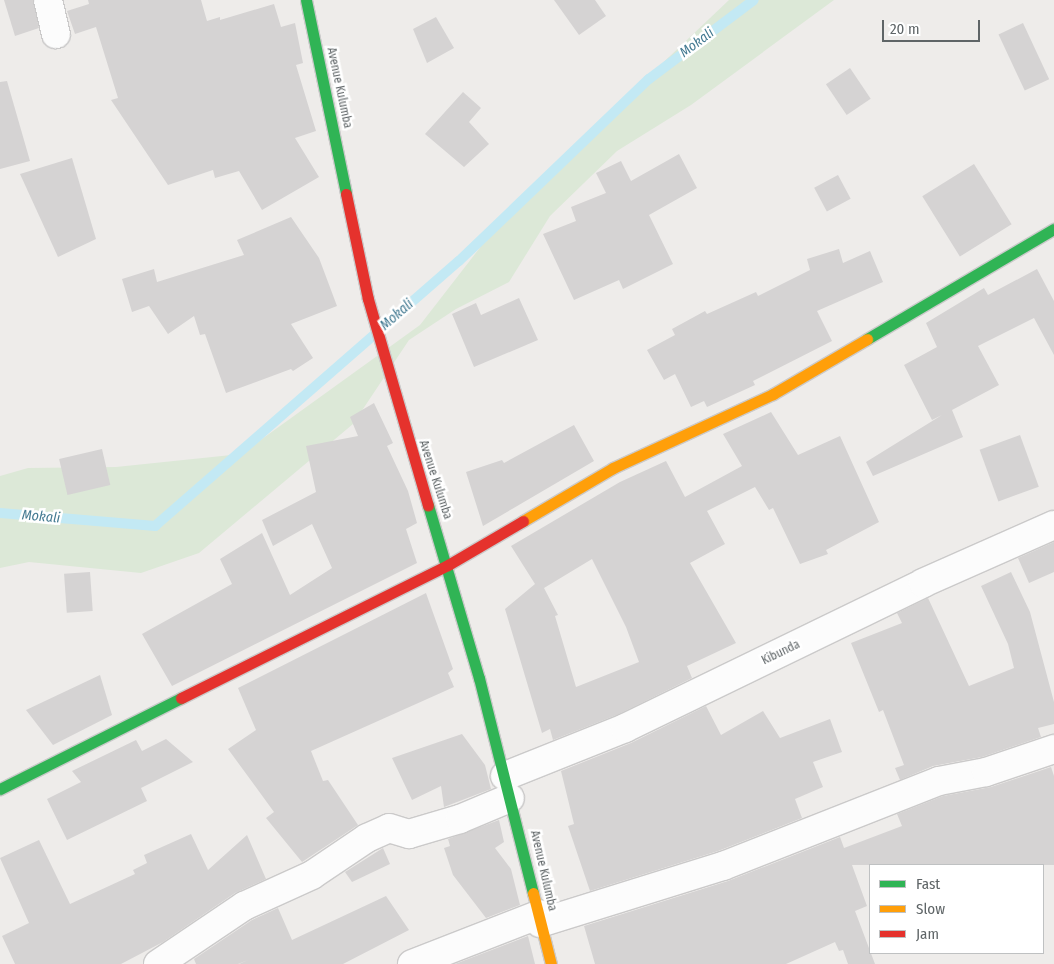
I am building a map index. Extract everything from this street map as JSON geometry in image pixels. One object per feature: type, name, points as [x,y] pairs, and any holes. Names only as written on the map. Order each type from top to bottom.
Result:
[{"type":"street","points":[[48,0],[56,34]]},
{"type":"street","name":"Avenue Kulumba","points":[[306,0],[368,299],[448,565],[508,787],[552,964]]},
{"type":"street","points":[[0,789],[448,565],[613,468],[773,394],[1054,229]]},
{"type":"street","name":"Kibunda","points":[[158,964],[244,906],[312,875],[367,838],[389,828],[409,834],[460,819],[508,787],[626,728],[924,584],[1054,525]]},
{"type":"street","points":[[412,964],[540,918],[723,866],[939,781],[986,772],[1054,749]]},
{"type":"green space","points":[[729,0],[834,0],[691,105],[617,151],[550,216],[509,282],[456,309],[409,340],[353,424],[199,553],[141,573],[29,562],[0,568],[0,476],[28,468],[116,467],[241,454],[420,325],[482,245],[611,112]]},
{"type":"building","points":[[4,0],[33,0],[39,28],[15,36]]},
{"type":"building","points":[[88,0],[201,0],[207,21],[220,17],[220,20],[274,4],[281,27],[295,23],[303,63],[296,65],[316,131],[295,138],[319,177],[262,210],[239,171],[215,178],[213,170],[168,185],[111,100],[118,98],[96,27],[75,34],[67,11],[89,4]]},
{"type":"building","points":[[554,0],[595,0],[606,16],[579,35]]},
{"type":"building","points":[[436,17],[454,48],[427,63],[413,29]]},
{"type":"building","points":[[1023,23],[1049,79],[1025,91],[999,34]]},
{"type":"building","points":[[850,68],[871,99],[847,115],[826,84]]},
{"type":"building","points":[[7,81],[30,161],[0,169],[0,82]]},
{"type":"building","points":[[463,92],[481,108],[469,122],[489,144],[464,167],[425,134]]},
{"type":"building","points":[[679,154],[697,188],[649,215],[673,264],[623,289],[619,280],[574,300],[543,234],[576,221],[571,207],[606,193],[596,173],[621,161],[631,181]]},
{"type":"building","points":[[72,158],[96,239],[58,257],[20,174]]},
{"type":"building","points":[[974,164],[1012,224],[960,257],[922,196]]},
{"type":"building","points":[[838,175],[851,199],[827,212],[814,188]]},
{"type":"building","points":[[291,217],[319,258],[337,306],[291,324],[313,358],[293,371],[291,369],[226,393],[205,334],[200,335],[194,316],[168,334],[149,306],[132,312],[122,279],[154,269],[157,282],[244,255],[237,240]]},
{"type":"building","points":[[839,249],[843,263],[870,251],[883,282],[817,311],[832,341],[753,381],[755,385],[707,407],[704,401],[691,407],[675,374],[664,380],[647,350],[675,335],[672,329],[705,311],[707,314],[756,292],[758,296],[810,270],[807,259]]},
{"type":"building","points":[[1037,269],[1054,301],[1054,355],[1034,318],[978,346],[999,385],[952,410],[963,437],[873,476],[866,462],[942,415],[932,420],[904,365],[937,347],[926,323],[984,288],[988,295]]},
{"type":"building","points":[[519,298],[538,340],[474,367],[452,314],[476,303],[481,315]]},
{"type":"building","points":[[374,403],[393,443],[387,446],[408,491],[417,523],[406,529],[417,563],[172,686],[142,634],[232,584],[220,559],[262,533],[290,595],[332,568],[312,524],[273,546],[262,520],[316,492],[306,446],[358,436],[350,417]]},
{"type":"building","points":[[771,412],[798,455],[840,436],[879,522],[826,550],[828,554],[800,564],[773,508],[769,510],[755,487],[707,511],[725,544],[690,563],[736,643],[687,666],[692,678],[619,714],[553,740],[550,729],[542,733],[505,609],[535,584],[511,546],[620,482],[666,461],[685,497],[742,466],[723,434]],"holes":[[[592,559],[626,627],[639,662],[576,687],[555,616],[558,615],[544,588]]]},
{"type":"building","points":[[574,425],[594,461],[483,526],[466,472],[502,460],[504,463]]},
{"type":"building","points":[[1020,435],[1039,487],[998,501],[980,450]]},
{"type":"building","points":[[102,449],[110,485],[67,495],[59,459]]},
{"type":"building","points":[[1054,542],[1054,572],[1029,583],[1018,558]]},
{"type":"building","points":[[90,572],[93,611],[67,613],[64,574]]},
{"type":"building","points":[[1011,572],[1030,612],[1054,702],[1054,724],[1038,728],[1041,737],[982,757],[933,766],[900,780],[895,768],[904,765],[883,710],[879,712],[851,643],[902,623],[897,613],[928,598],[969,686],[1014,668],[1008,644],[981,586]]},
{"type":"building","points":[[426,593],[453,669],[448,673],[454,687],[311,751],[323,781],[328,780],[358,825],[302,862],[266,818],[274,812],[228,749],[256,730],[238,688]]},
{"type":"building","points":[[100,675],[112,715],[53,745],[26,710]]},
{"type":"building","points":[[706,706],[721,735],[763,711],[780,738],[830,719],[842,752],[813,762],[823,787],[795,799],[802,818],[718,851],[590,891],[568,826],[574,824],[561,771],[631,743]]},
{"type":"building","points":[[462,734],[485,765],[491,789],[444,807],[441,786],[412,800],[392,758]]},
{"type":"building","points":[[166,739],[193,762],[141,788],[147,801],[67,840],[47,799],[81,782],[72,771],[136,740],[142,751]]},
{"type":"building","points":[[1051,767],[1054,776],[1054,865],[852,865],[867,906],[855,911],[869,948],[869,954],[871,954],[875,964],[848,964],[843,950],[839,951],[835,942],[786,964],[595,964],[584,926],[728,881],[840,837],[844,848],[902,826],[897,814],[943,796],[991,787]]},
{"type":"building","points":[[499,820],[504,842],[495,848],[511,869],[520,905],[486,918],[453,875],[444,848],[450,846],[448,839]]},
{"type":"building","points":[[191,834],[208,870],[247,835],[266,879],[235,893],[163,942],[121,964],[15,964],[2,936],[29,923],[0,858],[39,840],[70,904],[135,874],[133,870],[147,863],[144,855]]},
{"type":"building","points":[[383,848],[390,864],[352,882],[345,872]]},
{"type":"building","points":[[386,896],[409,930],[343,964],[239,964],[248,960],[238,964],[196,964],[194,959],[252,920],[278,908],[292,940]]},
{"type":"building","points":[[528,936],[535,964],[455,964]]},
{"type":"waterway","name":"Mokali","points":[[0,513],[155,526],[459,261],[649,79],[754,0]]},
{"type":"traffic: fast","points":[[306,0],[346,194]]},
{"type":"traffic: fast","points":[[867,339],[1054,229]]},
{"type":"traffic: fast","points":[[428,505],[479,678],[533,893]]},
{"type":"traffic: fast","points":[[0,789],[181,698]]},
{"type":"traffic: slow","points":[[523,521],[613,468],[773,394],[867,339]]},
{"type":"traffic: slow","points":[[533,893],[551,964]]},
{"type":"traffic: jam","points":[[346,194],[368,299],[428,505]]},
{"type":"traffic: jam","points":[[181,698],[448,565],[523,521]]}]
